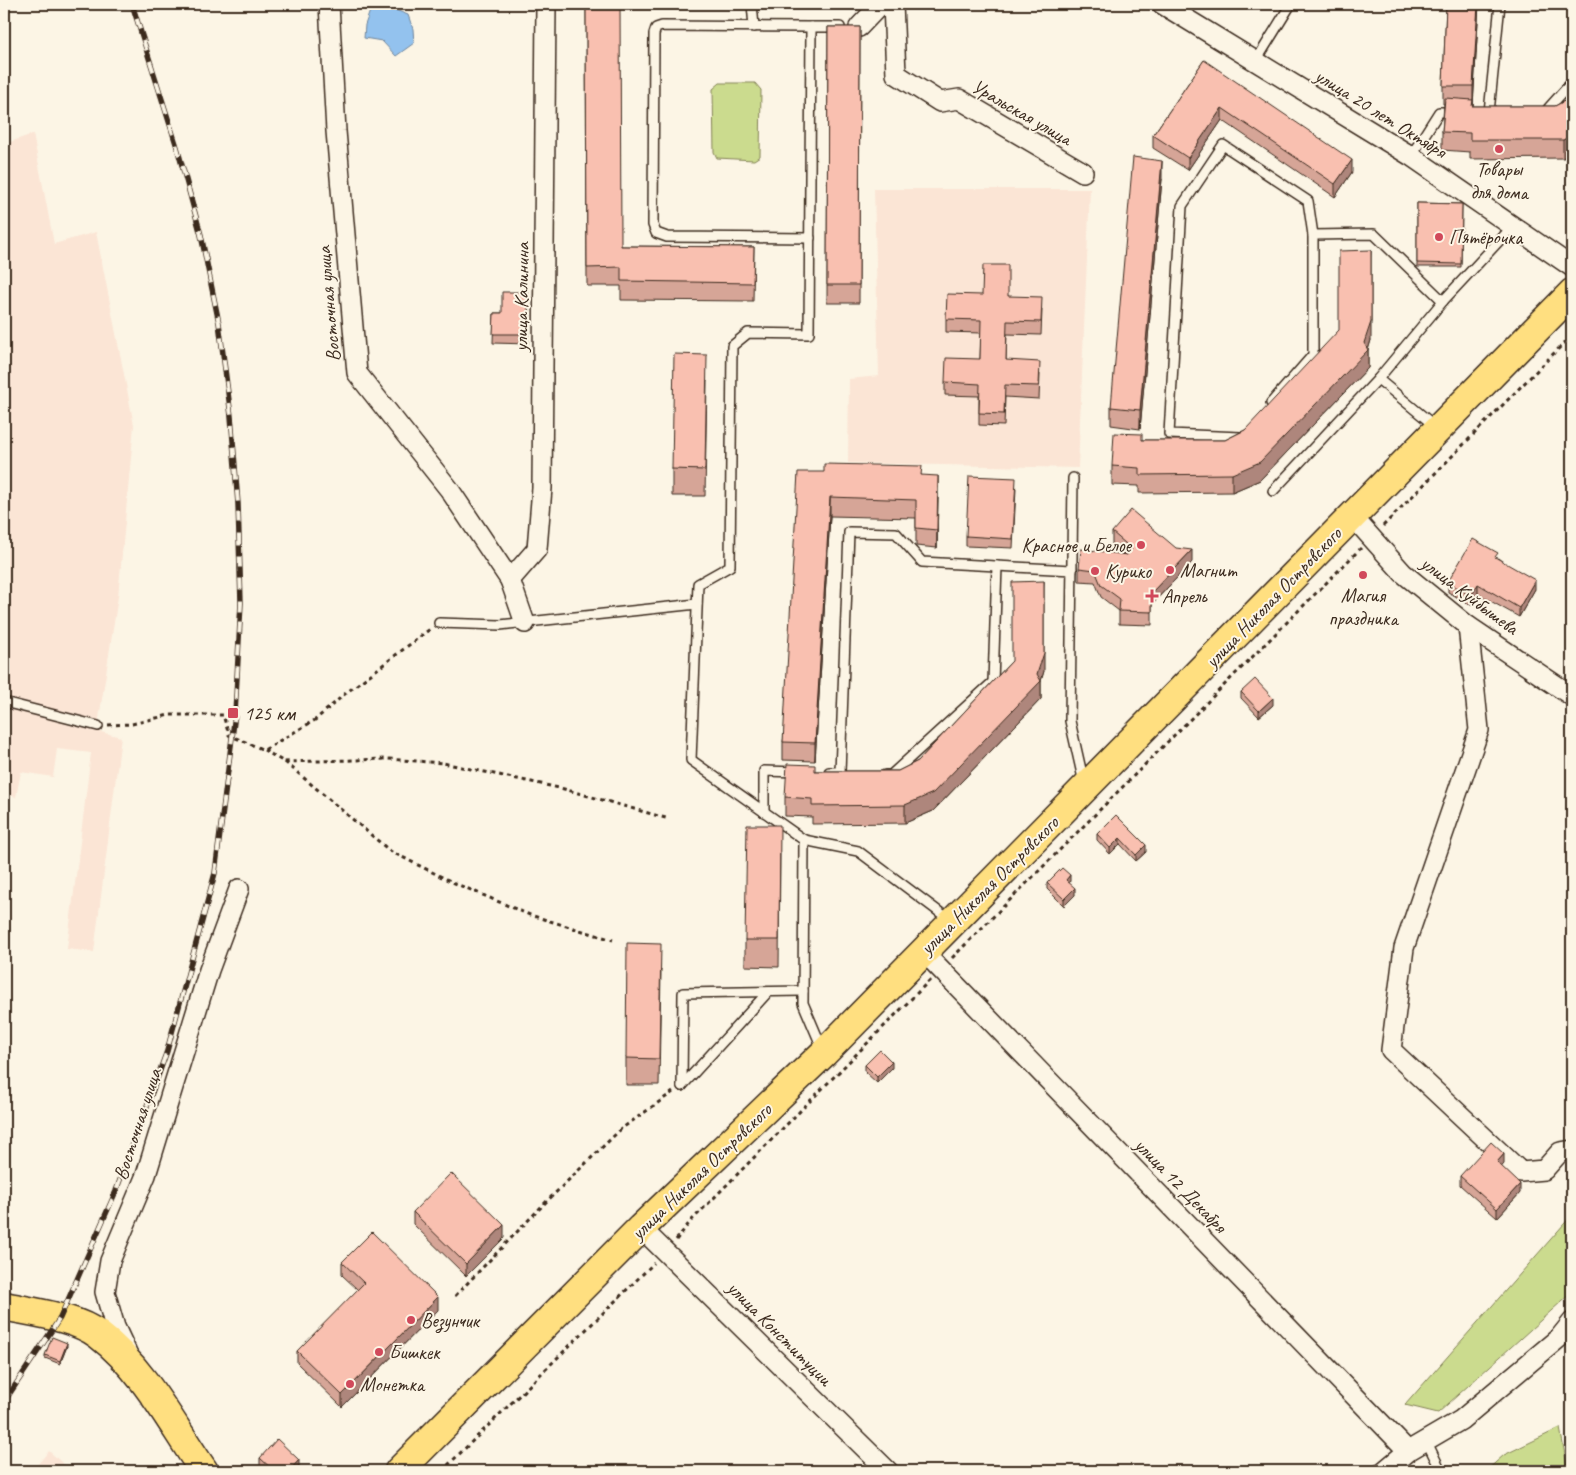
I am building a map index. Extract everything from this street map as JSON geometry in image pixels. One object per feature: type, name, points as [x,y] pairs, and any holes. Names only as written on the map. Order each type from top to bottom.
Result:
[{"type":"main road","name":"улица Николая Островского","points":[[399,1471],[641,1228],[824,1053],[932,960],[953,922],[1572,293]]},
{"type":"main road","points":[[4,1306],[60,1318],[98,1334],[136,1371],[204,1471]]},
{"type":"street","name":"Восточная улица","points":[[329,4],[336,131],[357,373],[449,489],[510,580],[525,623]]},
{"type":"street","name":"улица Калинина","points":[[510,580],[537,549],[542,488],[546,4]]},
{"type":"street","points":[[859,27],[881,4]]},
{"type":"street","name":"Уральская улица","points":[[893,4],[896,74],[940,102],[959,99],[1083,172]]},
{"type":"street","name":"улица 20 лет Октября","points":[[1162,4],[1411,156],[1572,267]]},
{"type":"street","name":"улица Куйбышева","points":[[1352,516],[1403,574],[1468,626],[1572,696]]},
{"type":"street","points":[[1468,626],[1479,730],[1404,948],[1391,1050],[1521,1172],[1544,1170],[1560,1152],[1572,1150]]},
{"type":"street","name":"Восточная улица","points":[[136,1371],[115,1326],[105,1292],[110,1261],[146,1175],[209,970],[239,889]]},
{"type":"street","name":"улица 12 Декабря","points":[[932,960],[1408,1451]]},
{"type":"street","name":"улица Конституции","points":[[641,1228],[888,1471]]},
{"type":"street","points":[[1384,1471],[1408,1451],[1461,1420],[1560,1337],[1572,1322]]},
{"type":"lane","points":[[752,4],[754,27]]},
{"type":"lane","points":[[1256,61],[1291,4]]},
{"type":"lane","points":[[1490,112],[1500,4]]},
{"type":"lane","points":[[810,238],[667,237],[656,233],[653,225],[655,30],[662,26],[859,27]]},
{"type":"lane","points":[[811,27],[810,334],[748,333],[732,346],[730,566],[698,584],[691,760],[804,840],[858,851],[953,922]]},
{"type":"lane","points":[[1536,112],[1545,112],[1572,82]]},
{"type":"lane","points":[[1411,156],[1439,112],[1464,112]]},
{"type":"lane","points":[[1246,431],[1240,438],[1169,434],[1182,206],[1223,144],[1308,201],[1313,235],[1313,355],[1264,411]]},
{"type":"lane","points":[[1274,491],[1378,379],[1443,301],[1513,226]]},
{"type":"lane","points":[[1313,235],[1374,234],[1443,301]]},
{"type":"lane","points":[[1378,379],[1438,429]]},
{"type":"lane","points":[[1073,478],[1070,721],[1085,788]]},
{"type":"lane","points":[[764,812],[764,771],[844,773],[849,532],[896,533],[922,562],[1072,570]]},
{"type":"lane","points":[[874,774],[891,775],[993,682],[997,566]]},
{"type":"lane","points":[[439,623],[500,625],[697,604]]},
{"type":"lane","points":[[4,702],[98,726]]},
{"type":"lane","points":[[804,840],[803,1003],[824,1053]]},
{"type":"lane","points":[[682,1086],[683,993],[803,991]]},
{"type":"lane","points":[[682,1086],[768,992]]},
{"type":"lane","points":[[1426,1440],[1441,1471]]},
{"type":"path","points":[[442,1471],[666,1252],[692,1221],[932,960],[1371,538],[1572,335]]},
{"type":"path","points":[[264,750],[315,720],[382,665],[439,623]]},
{"type":"path","points":[[98,726],[132,724],[169,715],[223,715],[229,735],[264,750],[284,762],[390,850],[452,882],[530,915],[613,940]]},
{"type":"path","points":[[284,762],[388,759],[444,762],[564,789],[669,819]]},
{"type":"path","points":[[455,1296],[525,1222],[621,1129],[682,1086]]},
{"type":"shaded area","points":[[33,134],[54,244],[96,232],[134,425],[118,597],[97,731],[121,737],[94,952],[67,949],[91,753],[57,749],[53,777],[21,772],[16,797],[4,794],[4,144]]},
{"type":"shaded area","points":[[874,189],[1090,189],[1078,468],[848,463],[849,379],[879,376]]},
{"type":"shaded area","points":[[49,1451],[71,1471],[32,1471]]},
{"type":"green space","points":[[720,83],[755,83],[761,90],[760,156],[754,160],[717,158],[714,152],[713,89]]},
{"type":"green space","points":[[1572,1215],[1572,1292],[1438,1413],[1405,1405]]},
{"type":"green space","points":[[1560,1428],[1568,1471],[1486,1471],[1504,1455]]},
{"type":"water","points":[[386,6],[408,15],[413,29],[414,43],[396,56],[382,41],[364,38],[365,25],[371,8]]},
{"type":"building","points":[[1446,4],[1478,4],[1473,86],[1443,86]]},
{"type":"building","points":[[586,5],[620,6],[621,246],[754,247],[753,283],[621,281],[621,267],[587,268]]},
{"type":"building","points":[[828,27],[860,27],[859,285],[827,285]]},
{"type":"building","points":[[1204,60],[1352,160],[1335,184],[1222,108],[1188,158],[1153,135]]},
{"type":"building","points":[[1572,97],[1572,135],[1563,140],[1470,140],[1470,133],[1442,132],[1445,98],[1473,100],[1472,106],[1555,106]]},
{"type":"building","points":[[1133,157],[1162,161],[1140,410],[1111,407]]},
{"type":"building","name":"Пятёрочка","points":[[1417,203],[1462,204],[1461,264],[1417,263]]},
{"type":"building","points":[[1371,250],[1371,322],[1364,343],[1368,350],[1260,462],[1232,474],[1139,475],[1139,468],[1112,466],[1114,433],[1142,434],[1142,440],[1225,440],[1245,430],[1339,330],[1339,251]]},
{"type":"building","points":[[983,265],[1008,265],[1008,296],[1042,297],[1041,322],[1007,321],[1006,360],[1040,362],[1039,386],[1005,385],[1004,414],[979,413],[980,384],[945,382],[946,358],[980,359],[981,320],[946,319],[947,294],[982,295]]},
{"type":"building","points":[[502,292],[528,292],[528,334],[493,334],[494,313],[502,313]]},
{"type":"building","points":[[674,354],[707,355],[705,470],[672,469]]},
{"type":"building","points":[[824,464],[922,466],[921,475],[938,476],[937,530],[916,528],[916,500],[830,497],[815,743],[783,742],[798,472],[824,472]]},
{"type":"building","points":[[969,476],[1016,478],[1013,539],[966,536]]},
{"type":"building","points":[[1131,510],[1176,548],[1192,550],[1152,592],[1152,612],[1119,611],[1120,599],[1101,585],[1095,570],[1079,568],[1081,549],[1127,555],[1132,549],[1112,532]]},
{"type":"building","points":[[1473,539],[1498,553],[1495,557],[1535,580],[1519,608],[1478,584],[1471,596],[1448,582]]},
{"type":"building","points":[[1044,581],[1044,653],[1037,674],[1041,681],[933,793],[905,805],[812,806],[812,799],[785,797],[787,764],[815,765],[815,771],[898,771],[918,761],[1012,661],[1012,582]]},
{"type":"building","points":[[1255,679],[1273,698],[1259,711],[1241,692]]},
{"type":"building","points":[[1116,815],[1146,845],[1136,855],[1120,838],[1110,848],[1097,834]]},
{"type":"building","points":[[747,825],[780,825],[779,940],[745,940]]},
{"type":"building","points":[[1062,868],[1070,875],[1066,880],[1075,888],[1064,899],[1047,883]]},
{"type":"building","points":[[627,943],[661,944],[659,1059],[626,1058]]},
{"type":"building","points":[[880,1050],[892,1062],[877,1077],[865,1065]]},
{"type":"building","points":[[1491,1142],[1504,1154],[1497,1162],[1520,1184],[1497,1209],[1460,1176]]},
{"type":"building","points":[[451,1173],[504,1225],[466,1264],[413,1212]]},
{"type":"building","points":[[372,1232],[438,1297],[342,1395],[297,1351],[364,1283],[342,1262]]},
{"type":"building","points":[[52,1337],[67,1343],[60,1361],[45,1355]]},
{"type":"building","points":[[277,1439],[299,1460],[289,1471],[274,1471],[260,1458]]},
{"type":"railway","points":[[4,1402],[60,1318],[116,1191],[167,1051],[215,873],[235,714],[241,603],[238,504],[231,416],[219,323],[201,235],[177,147],[132,4]]},
{"type":"place","name":"Товары для дома","points":[[1499,149]]},
{"type":"place","name":"Пятёрочка","points":[[1439,237]]},
{"type":"place","name":"Красное и Белое","points":[[1141,545]]},
{"type":"place","name":"Магнит","points":[[1170,570]]},
{"type":"place","name":"Курико","points":[[1095,571]]},
{"type":"place","name":"Магия праздника","points":[[1363,575]]},
{"type":"place","name":"Апрель","points":[[1152,596]]},
{"type":"place","name":"125 км","points":[[233,713]]},
{"type":"place","name":"Везунчик","points":[[411,1320]]},
{"type":"place","name":"Бишкек","points":[[379,1352]]},
{"type":"place","name":"Монетка","points":[[350,1384]]}]
